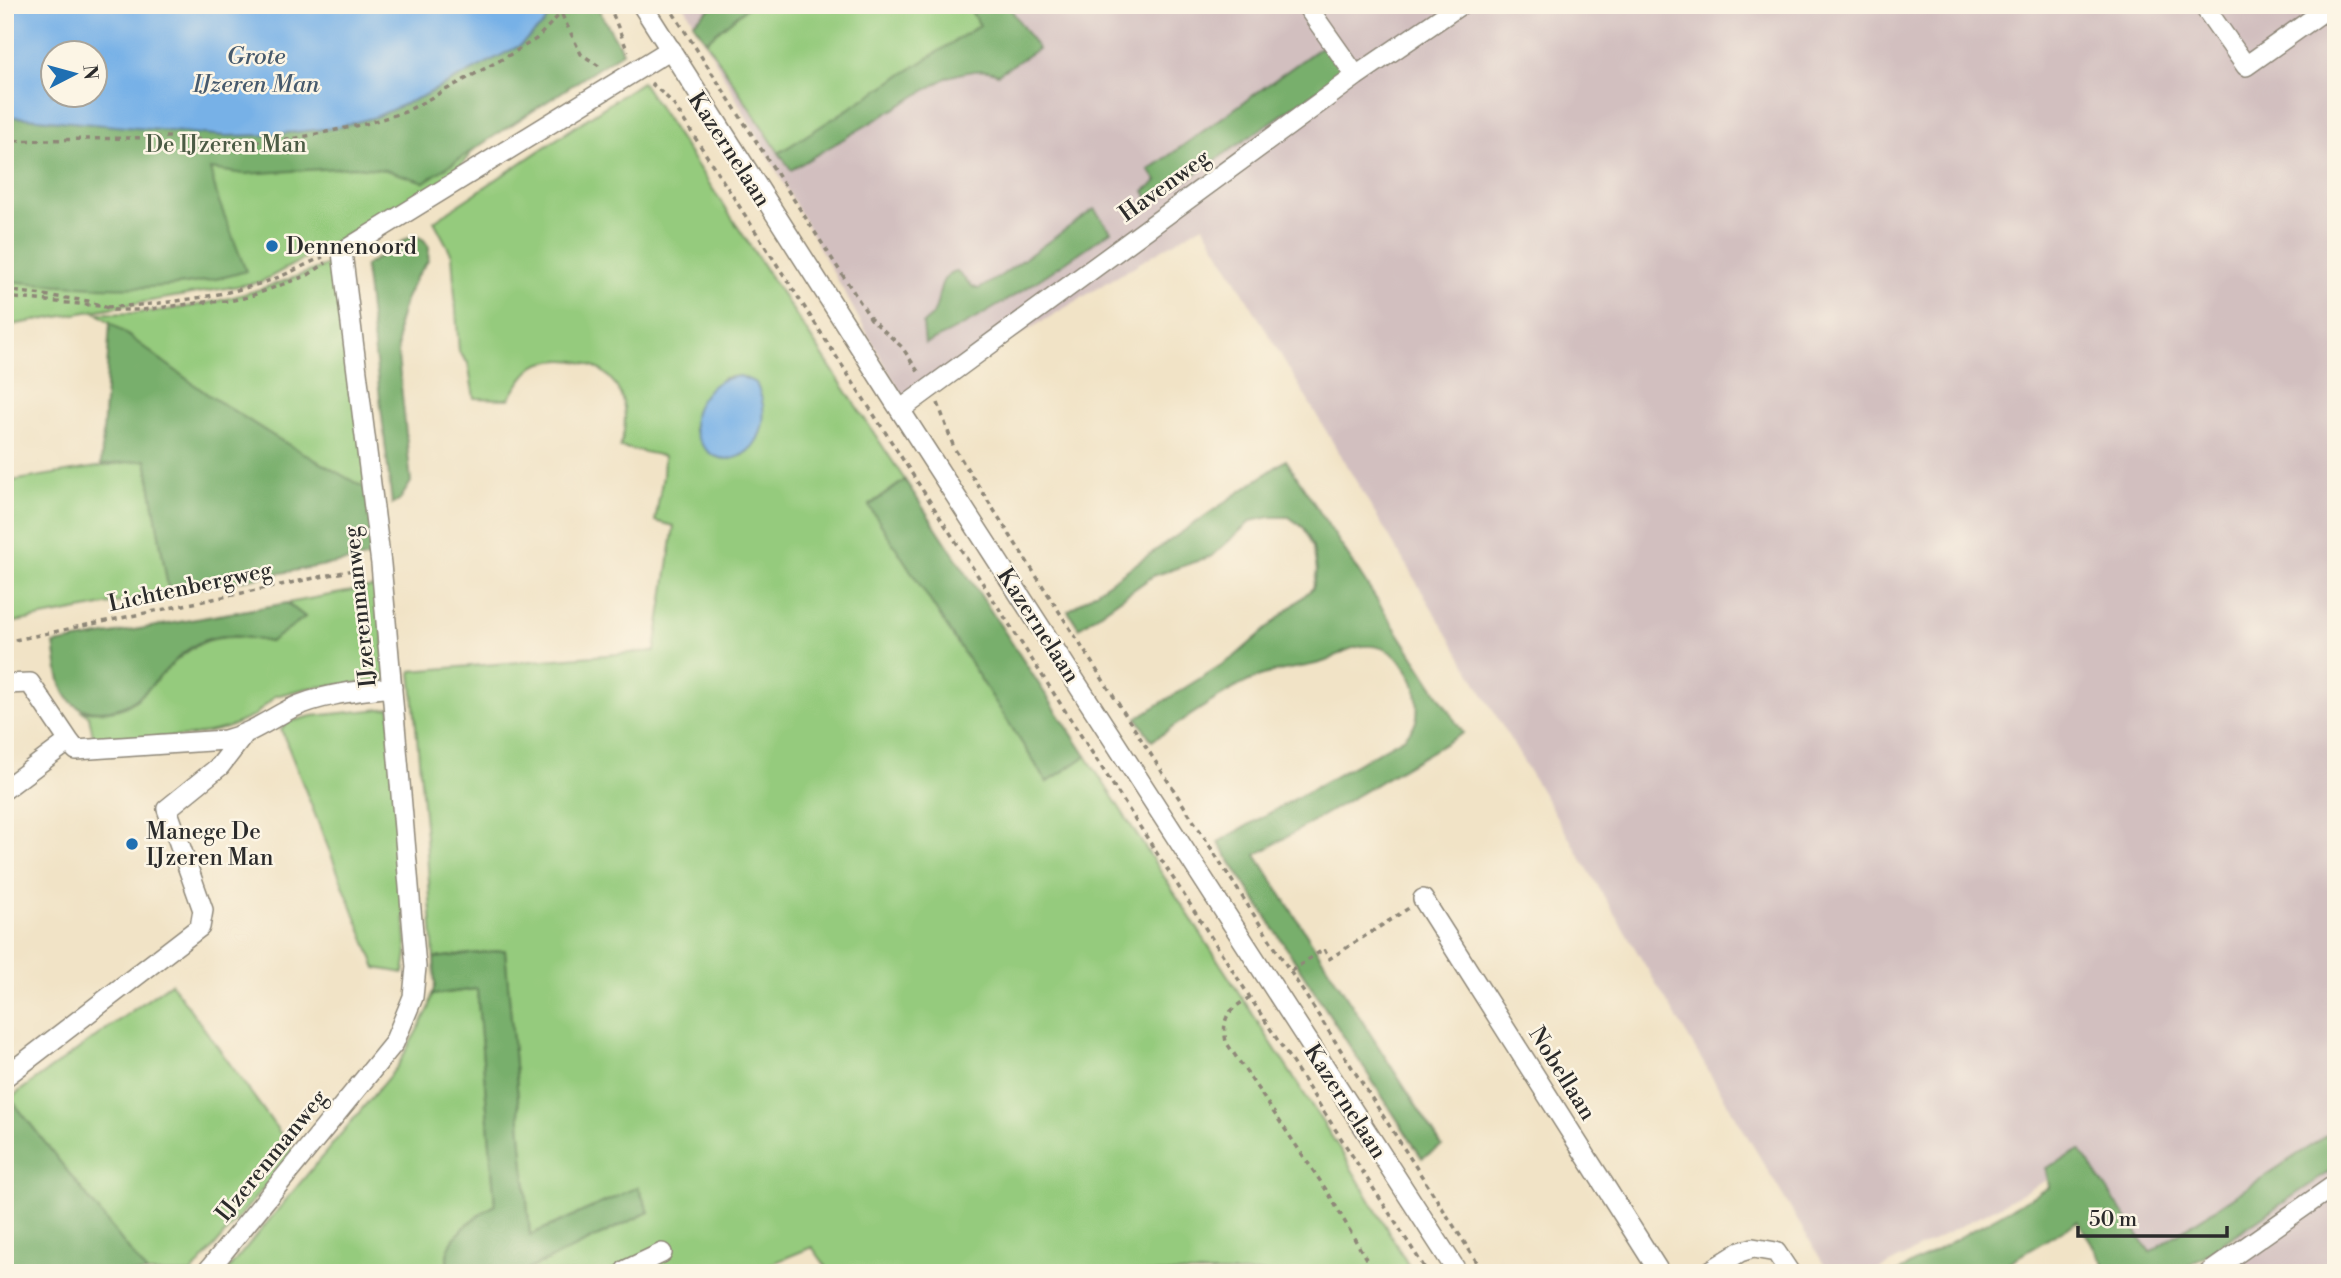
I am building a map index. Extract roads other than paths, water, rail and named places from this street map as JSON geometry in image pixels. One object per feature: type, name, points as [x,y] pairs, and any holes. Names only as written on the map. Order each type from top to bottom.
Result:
[{"type":"street","name":"Kazernelaan","points":[[642,5],[900,410],[1458,1273]]},
{"type":"street","points":[[1306,5],[1356,76]]},
{"type":"street","name":"Havenweg","points":[[900,410],[1356,76],[1460,5]]},
{"type":"street","points":[[2203,5],[2246,66],[2332,5]]},
{"type":"street","name":"IJzerenmanweg","points":[[206,1273],[394,1043],[413,997],[416,967],[381,564],[342,252],[671,49]]},
{"type":"street","points":[[5,684],[30,683],[76,750],[225,740],[243,736],[291,709],[325,697],[392,687]]},
{"type":"street","points":[[5,1077],[200,928],[203,911],[167,809],[220,766],[243,736]]},
{"type":"street","points":[[5,789],[69,741]]},
{"type":"street","name":"Nobellaan","points":[[1423,899],[1660,1273]]},
{"type":"street","points":[[2209,1273],[2336,1184]]},
{"type":"street","points":[[1707,1273],[1740,1252],[1753,1248],[1776,1252],[1790,1273]]},
{"type":"street","points":[[625,1273],[626,1270],[662,1253]]},
{"type":"water","name":"Grote IJzeren Man","points":[[5,5],[556,5],[543,25],[519,46],[425,95],[375,117],[333,128],[226,136],[5,116]]},
{"type":"water","points":[[740,376],[756,383],[763,405],[763,424],[757,440],[747,452],[735,458],[721,458],[708,452],[697,437],[694,418],[700,401],[712,386],[721,380]]},
{"type":"place","name":"Dennenoord","points":[[272,246]]},
{"type":"place","name":"Manege De IJzeren Man","points":[[132,844]]},
{"type":"park label","name":"De IJzeren Man","points":[[226,144]]}]
